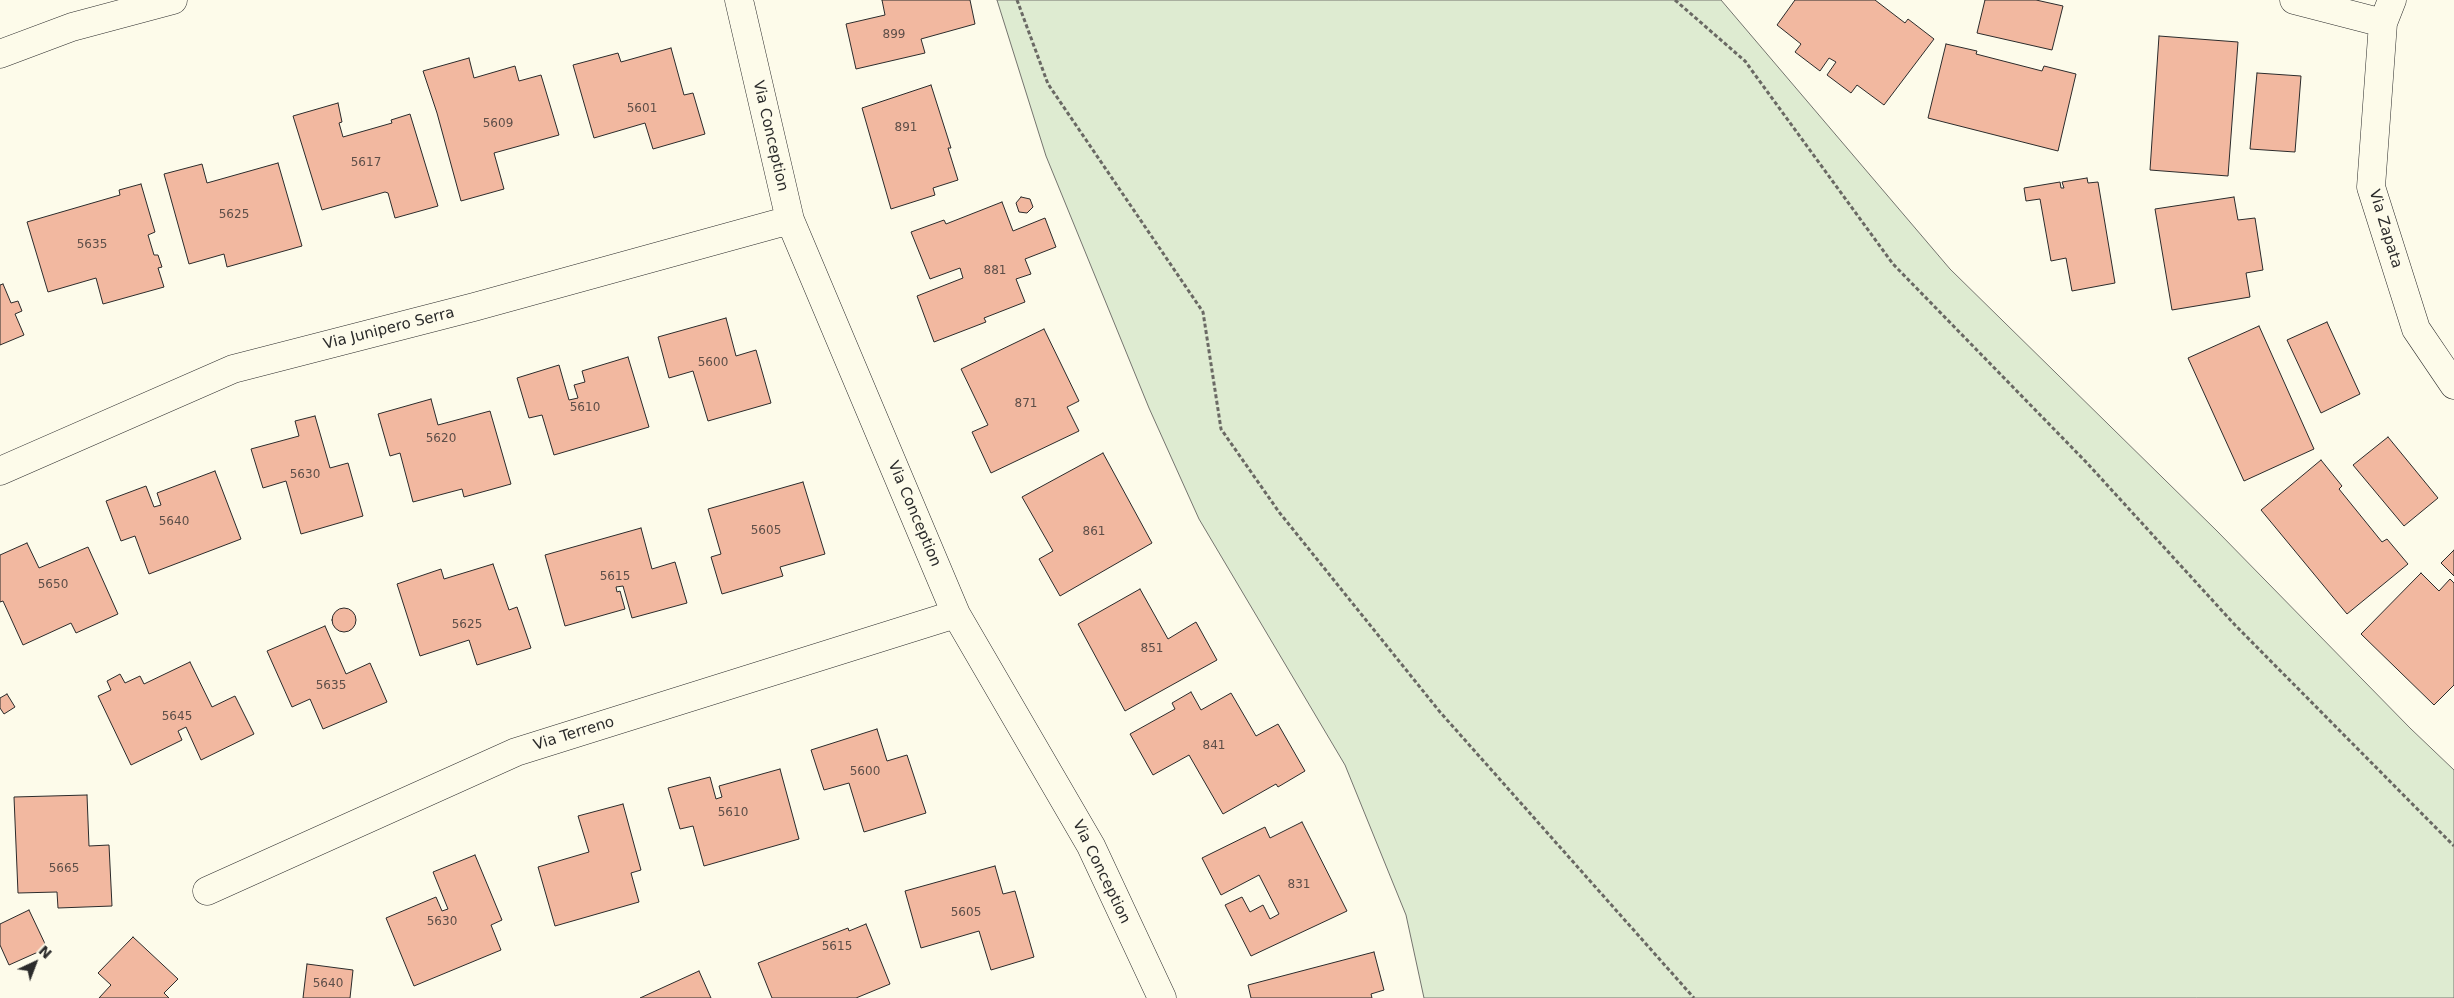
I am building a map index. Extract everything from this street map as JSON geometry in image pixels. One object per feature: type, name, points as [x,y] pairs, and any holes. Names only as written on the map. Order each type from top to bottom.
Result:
[{"type":"street","points":[[0,54],[72,27],[173,0]]},
{"type":"street","name":"Via Conception","points":[[739,0],[790,220],[956,614],[1091,846],[1162,998]]},
{"type":"street","points":[[2294,0],[2388,11]]},
{"type":"street","name":"Via Zapata","points":[[2388,11],[2371,187],[2416,329],[2454,385]]},
{"type":"street","name":"Via Junipero Serra","points":[[0,471],[233,369],[474,307],[790,220]]},
{"type":"street","name":"Via Terreno","points":[[208,892],[516,752],[956,614]]},
{"type":"path","points":[[1017,0],[1048,84],[1203,312],[1221,429],[1279,512],[1440,712],[1694,998]]},
{"type":"path","points":[[1675,0],[1745,61],[1893,264],[2088,463],[2235,625],[2454,846]]},
{"type":"green space","points":[[997,0],[1721,0],[1950,269],[2217,531],[2410,728],[2454,770],[2454,998],[1424,998],[1406,915],[1345,765],[1199,519],[1149,408],[1046,156]]},
{"type":"building","points":[[882,0],[970,0],[975,24],[921,39],[925,53],[856,69],[846,24],[885,15]]},
{"type":"building","points":[[1795,0],[1875,0],[1905,23],[1908,19],[1934,39],[1884,105],[1857,85],[1851,93],[1827,75],[1836,62],[1829,58],[1820,71],[1795,52],[1801,44],[1777,25]]},
{"type":"building","points":[[1985,0],[2036,0],[2063,6],[2052,50],[1977,33]]},
{"type":"building","points":[[2159,36],[2238,42],[2228,176],[2150,170]]},
{"type":"building","points":[[1946,44],[1977,51],[1976,54],[2042,71],[2044,66],[2076,74],[2058,151],[1928,118]]},
{"type":"building","points":[[671,48],[684,95],[693,93],[705,134],[653,149],[645,123],[594,138],[573,65],[618,53],[621,62]]},
{"type":"building","points":[[469,58],[474,78],[515,66],[519,81],[541,75],[559,135],[494,153],[504,189],[461,201],[437,113],[423,71]]},
{"type":"building","points":[[2257,73],[2301,76],[2295,152],[2250,149]]},
{"type":"building","points":[[931,85],[951,148],[948,148],[958,180],[933,188],[935,195],[891,209],[862,108]]},
{"type":"building","points":[[338,103],[342,122],[339,123],[343,137],[392,123],[391,120],[410,114],[438,206],[395,218],[388,193],[385,192],[322,210],[293,116]]},
{"type":"building","points":[[278,163],[302,246],[227,267],[224,254],[189,264],[164,174],[202,164],[207,183]]},
{"type":"building","points":[[2087,178],[2088,183],[2098,182],[2115,283],[2072,291],[2066,258],[2051,261],[2040,199],[2026,201],[2024,188],[2060,182],[2061,188],[2064,188],[2062,182]]},
{"type":"building","points":[[141,184],[155,232],[148,235],[154,255],[158,255],[162,267],[158,268],[164,287],[103,304],[96,278],[48,292],[27,222],[120,195],[119,190]]},
{"type":"building","points":[[1021,197],[1030,199],[1033,207],[1027,213],[1019,212],[1016,203]]},
{"type":"building","points":[[2234,197],[2238,220],[2255,218],[2263,270],[2246,273],[2250,297],[2172,310],[2155,209]]},
{"type":"building","points":[[1002,202],[1013,231],[1045,218],[1056,247],[1025,259],[1031,274],[1016,279],[1025,302],[984,318],[986,322],[934,342],[917,296],[963,278],[960,268],[930,279],[911,232],[944,220],[946,224]]},
{"type":"building","points":[[3,284],[11,303],[18,301],[22,311],[15,314],[24,335],[0,345],[0,285]]},
{"type":"building","points":[[726,318],[736,356],[756,350],[771,403],[708,421],[693,371],[669,378],[658,337]]},
{"type":"building","points":[[2327,322],[2360,394],[2321,413],[2287,340]]},
{"type":"building","points":[[2259,326],[2314,449],[2244,481],[2188,358]]},
{"type":"building","points":[[1044,329],[1079,401],[1067,407],[1079,431],[991,473],[972,432],[988,425],[961,369]]},
{"type":"building","points":[[628,357],[649,427],[554,455],[542,415],[529,418],[517,378],[559,365],[569,400],[578,398],[574,385],[585,382],[582,371]]},
{"type":"building","points":[[431,399],[438,425],[490,411],[511,484],[464,497],[462,489],[413,502],[400,453],[390,456],[378,414]]},
{"type":"building","points":[[315,416],[330,468],[348,463],[363,516],[301,534],[286,481],[263,488],[251,449],[299,436],[295,421]]},
{"type":"building","points":[[2388,437],[2438,498],[2404,526],[2353,465]]},
{"type":"building","points":[[1103,453],[1152,543],[1060,596],[1039,559],[1053,551],[1022,497]]},
{"type":"building","points":[[2321,460],[2342,486],[2339,489],[2382,542],[2387,539],[2408,564],[2347,614],[2261,510]]},
{"type":"building","points":[[215,471],[241,539],[149,574],[135,536],[121,541],[106,501],[146,486],[154,507],[161,505],[157,493]]},
{"type":"building","points":[[803,482],[825,554],[780,567],[783,576],[722,594],[711,557],[721,554],[708,509]]},
{"type":"building","points":[[641,528],[652,569],[675,562],[687,603],[632,618],[623,586],[616,587],[617,592],[620,591],[625,609],[565,626],[545,555]]},
{"type":"building","points":[[27,543],[39,568],[88,547],[118,614],[76,633],[71,623],[23,645],[3,601],[0,602],[0,555]]},
{"type":"building","points":[[2454,550],[2454,576],[2441,563]]},
{"type":"building","points":[[493,564],[509,610],[517,607],[531,648],[477,665],[469,640],[420,656],[397,584],[441,569],[444,579]]},
{"type":"building","points":[[2421,573],[2439,591],[2450,579],[2454,583],[2454,685],[2434,705],[2361,634]]},
{"type":"building","points":[[1140,589],[1168,639],[1196,622],[1217,660],[1125,711],[1078,624]]},
{"type":"building","points":[[344,608],[352,612],[356,620],[352,628],[344,632],[336,628],[332,620],[336,612]]},
{"type":"building","points":[[325,626],[346,674],[370,663],[387,702],[323,729],[310,699],[292,707],[267,651]]},
{"type":"building","points":[[190,662],[212,707],[235,696],[254,734],[201,760],[186,727],[178,731],[182,740],[131,765],[98,696],[111,690],[107,681],[120,674],[125,683],[140,676],[144,684]]},
{"type":"building","points":[[1191,692],[1201,710],[1231,693],[1256,736],[1278,724],[1305,771],[1278,787],[1276,784],[1223,814],[1189,755],[1153,775],[1130,734],[1175,709],[1172,703]]},
{"type":"building","points":[[7,694],[15,707],[4,714],[0,708],[0,698]]},
{"type":"building","points":[[877,729],[887,761],[907,755],[926,813],[864,832],[849,783],[824,790],[811,750]]},
{"type":"building","points":[[780,769],[799,839],[704,866],[693,826],[680,829],[668,788],[710,777],[716,799],[722,797],[719,786]]},
{"type":"building","points":[[87,795],[89,846],[109,845],[112,906],[58,908],[57,892],[18,893],[14,797]]},
{"type":"building","points":[[623,804],[641,870],[631,873],[639,902],[555,926],[538,867],[589,852],[578,816]]},
{"type":"building","points":[[1302,822],[1347,911],[1251,956],[1225,905],[1242,897],[1250,912],[1263,905],[1270,919],[1279,914],[1259,875],[1221,895],[1202,858],[1265,827],[1270,838]]},
{"type":"building","points":[[475,855],[502,920],[491,925],[501,950],[414,986],[386,918],[436,897],[442,911],[448,909],[433,872]]},
{"type":"building","points":[[995,866],[1003,894],[1015,891],[1034,957],[991,970],[979,931],[921,948],[905,891]]},
{"type":"building","points":[[29,910],[47,948],[9,965],[0,945],[0,924]]},
{"type":"building","points":[[866,924],[890,984],[856,998],[772,998],[758,963],[848,928],[849,931]]},
{"type":"building","points":[[133,937],[178,979],[164,993],[169,998],[99,998],[111,985],[98,973]]},
{"type":"building","points":[[1374,952],[1384,990],[1371,994],[1372,998],[1251,998],[1248,985]]},
{"type":"building","points":[[307,964],[353,970],[350,998],[303,998]]},
{"type":"building","points":[[699,971],[711,998],[640,998]]}]
